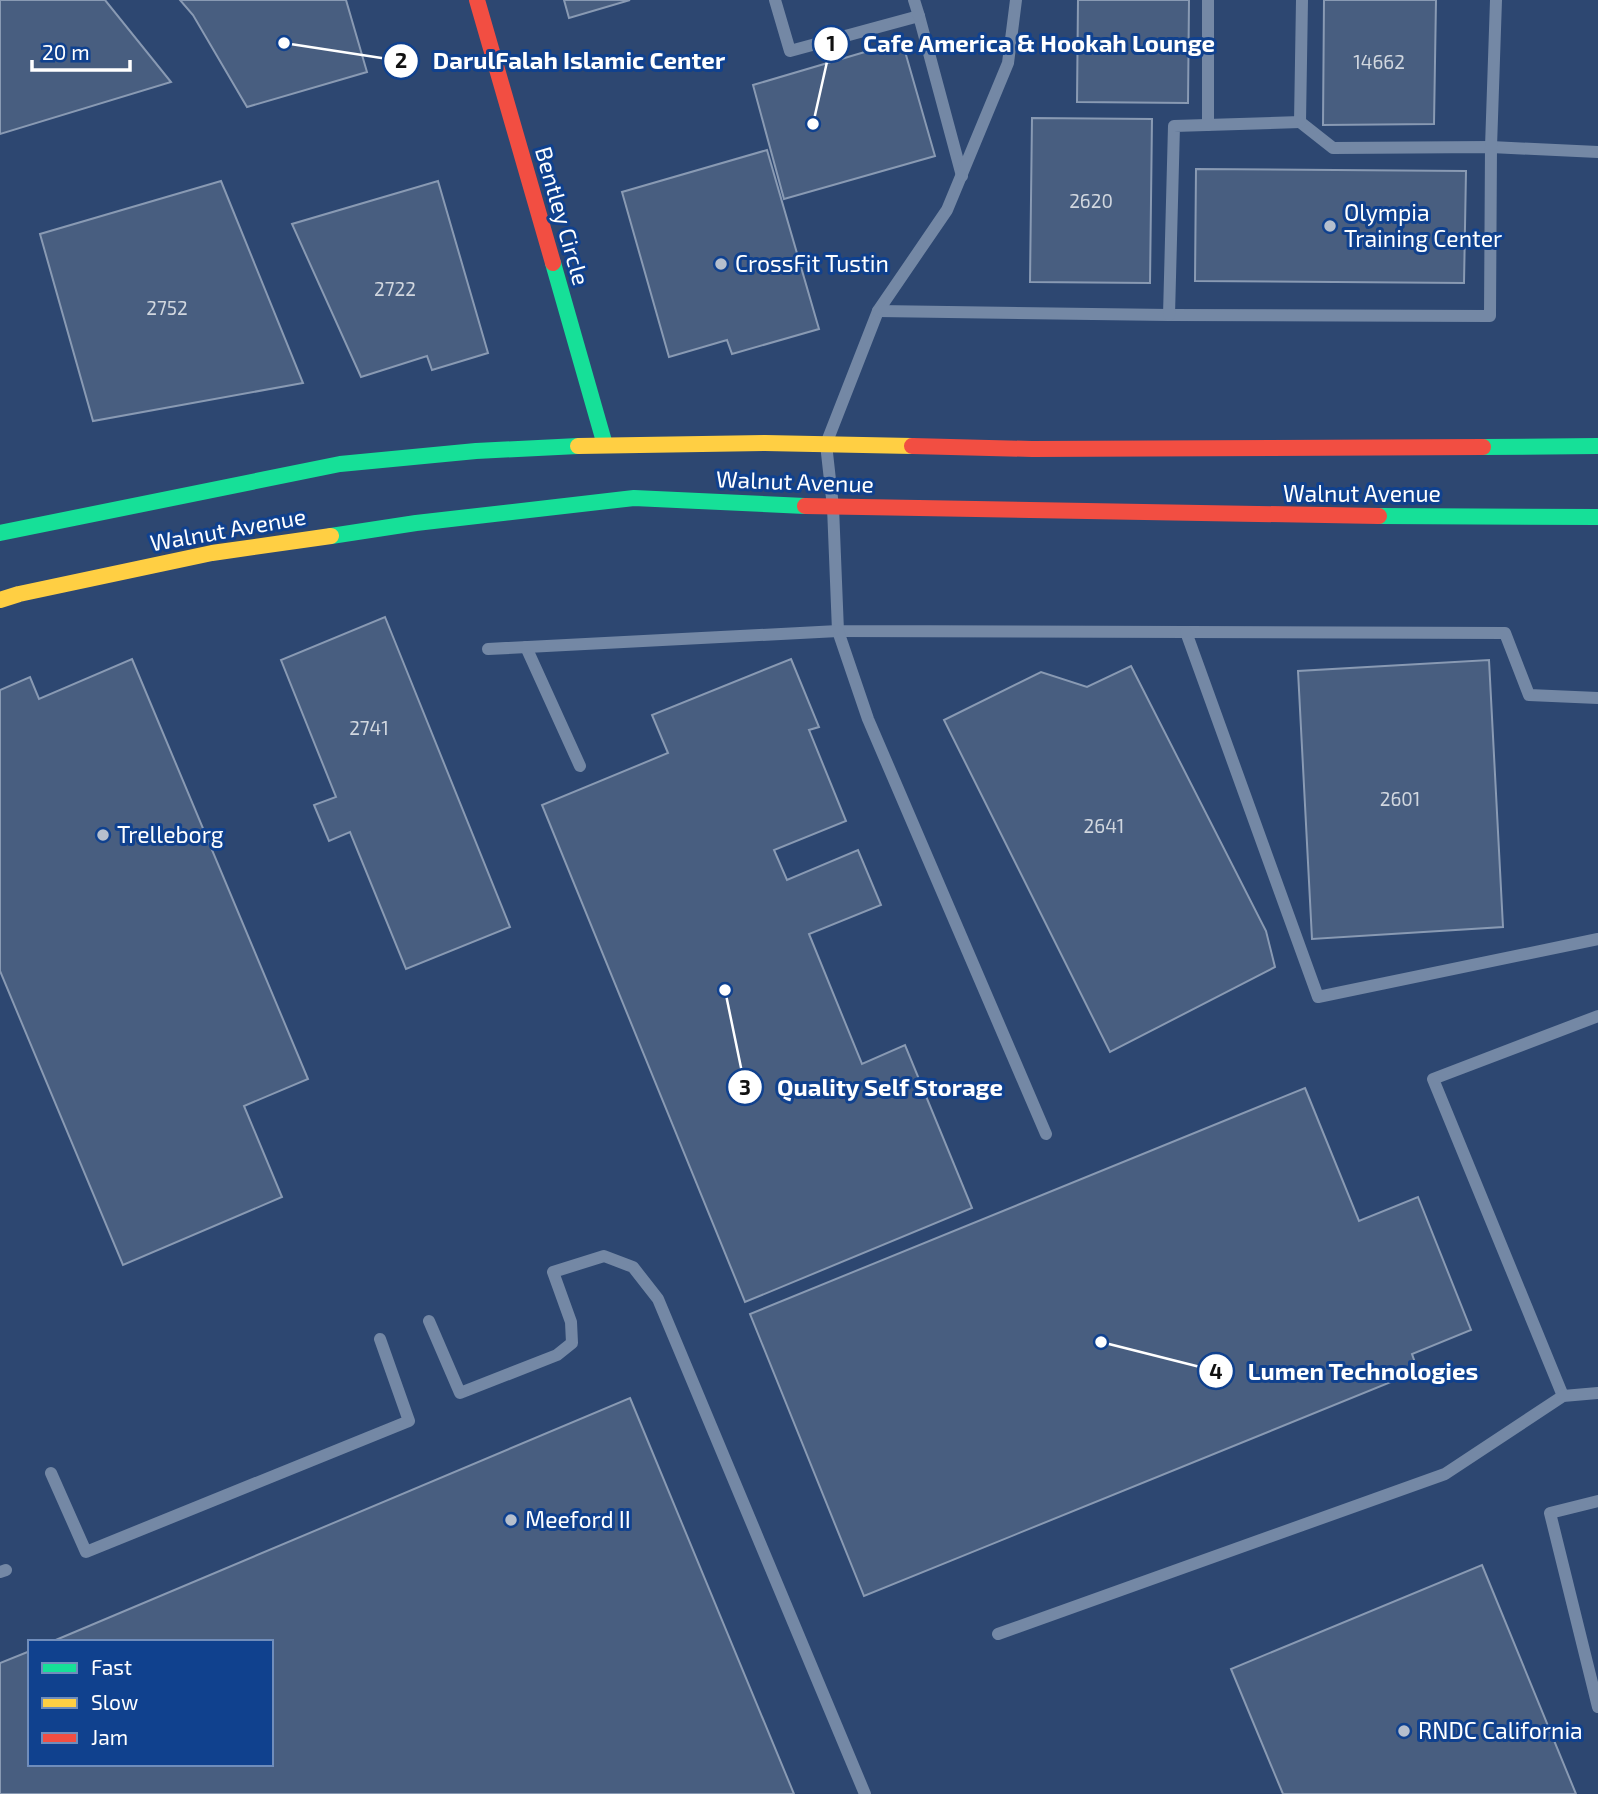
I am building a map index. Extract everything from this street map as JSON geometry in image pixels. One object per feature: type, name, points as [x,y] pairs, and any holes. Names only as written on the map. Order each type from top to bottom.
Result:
[{"type":"main road","name":"Bentley Circle","points":[[477,0],[604,445]]},
{"type":"main road","name":"Walnut Avenue","points":[[0,533],[340,464],[476,451],[604,445],[765,443],[1032,449],[1598,446]]},
{"type":"main road","name":"Walnut Avenue","points":[[0,600],[212,553],[416,523],[634,498],[832,507],[1300,516],[1598,517]]},
{"type":"lane","points":[[775,0],[790,51],[919,16]]},
{"type":"lane","points":[[914,0],[962,176]]},
{"type":"lane","points":[[1016,0],[1009,63],[962,176],[947,210],[878,311],[826,444],[838,631],[868,719],[1046,1134]]},
{"type":"lane","points":[[1208,0],[1208,125]]},
{"type":"lane","points":[[1300,122],[1303,0]]},
{"type":"lane","points":[[878,311],[1490,316],[1491,147],[1496,0]]},
{"type":"lane","points":[[1169,315],[1174,126],[1300,122],[1333,148],[1491,147],[1598,152]]},
{"type":"lane","points":[[488,649],[838,631],[1505,633],[1529,695],[1598,698]]},
{"type":"lane","points":[[1186,632],[1318,997],[1598,939]]},
{"type":"lane","points":[[526,647],[580,766]]},
{"type":"lane","points":[[1563,1396],[1433,1079],[1598,1016]]},
{"type":"lane","points":[[429,1321],[460,1393],[557,1355],[572,1343],[571,1322],[553,1272],[604,1256],[633,1267],[658,1299],[865,1794]]},
{"type":"lane","points":[[51,1472],[86,1552],[410,1421],[380,1339]]},
{"type":"lane","points":[[998,1634],[1445,1474],[1563,1396],[1598,1393]]},
{"type":"lane","points":[[1598,1501],[1550,1513],[1598,1707]]},
{"type":"building","points":[[0,0],[105,0],[171,82],[0,134]]},
{"type":"building","points":[[180,0],[346,0],[367,72],[247,107],[193,15]]},
{"type":"building","points":[[564,0],[630,0],[569,18]]},
{"type":"building","points":[[1078,0],[1189,0],[1188,103],[1077,102]]},
{"type":"building","points":[[1324,0],[1436,0],[1434,124],[1323,125]]},
{"type":"building","points":[[902,41],[935,156],[784,199],[753,85]]},
{"type":"building","points":[[1032,118],[1152,119],[1150,283],[1030,282]]},
{"type":"building","name":"CrossFit Tustin","points":[[767,150],[819,329],[732,354],[727,340],[669,357],[622,192]]},
{"type":"building","name":"Olympia Training Center","points":[[1196,169],[1466,171],[1464,283],[1195,281]]},
{"type":"building","points":[[221,181],[303,383],[93,421],[40,234]]},
{"type":"building","points":[[438,181],[488,353],[432,370],[427,356],[361,377],[292,224]]},
{"type":"building","points":[[385,617],[510,927],[406,969],[350,832],[329,841],[314,805],[336,797],[281,660]]},
{"type":"building","name":"Trelleborg","points":[[132,659],[308,1079],[244,1106],[282,1197],[123,1265],[0,971],[0,690],[30,677],[39,699]]},
{"type":"building","points":[[791,659],[819,727],[809,730],[846,821],[774,850],[787,880],[858,850],[881,905],[809,934],[862,1064],[905,1045],[972,1208],[745,1302],[542,805],[668,753],[652,715]]},
{"type":"building","points":[[1489,660],[1503,927],[1312,939],[1298,671]]},
{"type":"building","points":[[1131,666],[1266,931],[1275,967],[1110,1052],[944,720],[1041,672],[1087,687]]},
{"type":"building","points":[[1305,1088],[1359,1221],[1418,1197],[1471,1330],[1412,1354],[1418,1371],[864,1596],[750,1314]]},
{"type":"building","name":"Meeford II","points":[[630,1398],[794,1794],[0,1794],[0,1663],[28,1652],[28,1766],[273,1766],[273,1640],[56,1640]]},
{"type":"building","name":"RNDC California","points":[[1482,1565],[1576,1794],[1283,1794],[1231,1669]]},
{"type":"traffic: fast","points":[[553,263],[605,445]]},
{"type":"traffic: fast","points":[[0,533],[340,464],[476,451],[578,446]]},
{"type":"traffic: fast","points":[[1483,447],[1598,446]]},
{"type":"traffic: fast","points":[[331,536],[416,523],[634,498],[805,506]]},
{"type":"traffic: fast","points":[[1379,516],[1598,517]]},
{"type":"traffic: slow","points":[[578,446],[765,443],[912,446]]},
{"type":"traffic: slow","points":[[0,600],[212,553],[331,536]]},
{"type":"traffic: jam","points":[[477,0],[553,263]]},
{"type":"traffic: jam","points":[[912,446],[1032,449],[1483,447]]},
{"type":"traffic: jam","points":[[805,506],[1379,516]]},
{"type":"place","name":"DarulFalah Islamic Center","points":[[284,43]]},
{"type":"place","name":"Cafe America & Hookah Lounge","points":[[813,124]]},
{"type":"place","name":"Olympia Training Center","points":[[1330,226]]},
{"type":"place","name":"CrossFit Tustin","points":[[721,264]]},
{"type":"place","name":"Trelleborg","points":[[103,835]]},
{"type":"place","name":"Quality Self Storage","points":[[725,990]]},
{"type":"place","name":"Lumen Technologies","points":[[1101,1342]]},
{"type":"place","name":"Meeford II","points":[[511,1520]]},
{"type":"place","name":"RNDC California","points":[[1404,1731]]}]
